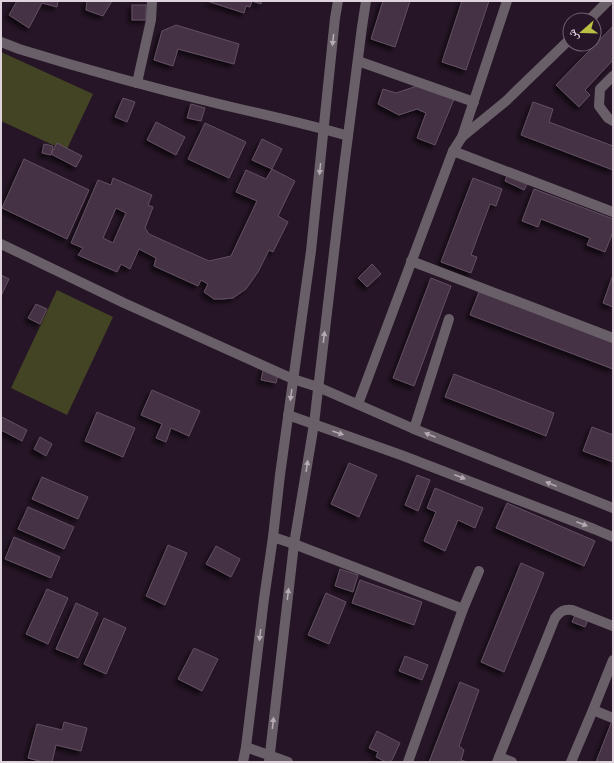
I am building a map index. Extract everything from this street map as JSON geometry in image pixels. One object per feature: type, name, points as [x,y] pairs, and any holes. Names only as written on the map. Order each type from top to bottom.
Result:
[{"type":"street","points":[[137,83],[151,20],[152,1]]},
{"type":"street","points":[[243,762],[311,251],[338,1]]},
{"type":"street","points":[[269,759],[294,544],[314,424],[348,136],[366,1]]},
{"type":"street","points":[[358,404],[453,151],[462,137],[507,1]]},
{"type":"street","points":[[597,12],[608,1]]},
{"type":"street","points":[[1,42],[18,49],[137,83],[348,136]]},
{"type":"street","points":[[462,137],[506,101],[562,47]]},
{"type":"street","points":[[358,61],[474,102]]},
{"type":"street","points":[[613,76],[600,89],[599,106],[608,118],[613,121]]},
{"type":"street","points":[[453,151],[613,212]]},
{"type":"street","points":[[1,244],[124,303],[293,378],[318,387],[414,429],[613,508]]},
{"type":"street","points":[[412,261],[613,338]]},
{"type":"street","points":[[414,429],[449,318]]},
{"type":"street","points":[[288,415],[401,455],[613,537]]},
{"type":"street","points":[[273,537],[463,609]]},
{"type":"street","points":[[408,762],[463,609],[479,571]]},
{"type":"street","points":[[512,762],[498,759],[555,618],[559,612],[565,609],[572,610],[613,626]]},
{"type":"street","points":[[571,762],[613,660]]},
{"type":"street","points":[[593,710],[613,718]]},
{"type":"street","points":[[246,747],[269,759],[288,762]]},
{"type":"green space","points":[[1,52],[93,94],[66,151],[1,121]]},
{"type":"green space","points":[[57,290],[113,317],[67,415],[11,388]]},
{"type":"building","points":[[17,1],[58,1],[57,7],[42,3],[29,28],[9,15]]},
{"type":"building","points":[[87,1],[112,1],[103,16],[86,10]]},
{"type":"building","points":[[207,1],[252,1],[250,7],[246,6],[244,13]]},
{"type":"building","points":[[252,1],[262,1],[261,4]]},
{"type":"building","points":[[383,1],[410,1],[395,47],[371,39]]},
{"type":"building","points":[[462,1],[489,1],[466,70],[442,62]]},
{"type":"building","points":[[132,5],[146,5],[146,20],[132,20]]},
{"type":"building","points":[[176,25],[239,44],[234,64],[178,49],[173,66],[154,60],[162,31]]},
{"type":"building","points":[[613,26],[613,60],[585,90],[590,95],[579,107],[556,85],[588,52],[602,52],[602,37]]},
{"type":"building","points":[[417,86],[454,99],[435,145],[417,138],[426,113],[417,109],[399,115],[378,104],[383,89],[396,93]]},
{"type":"building","points":[[123,98],[135,102],[127,122],[115,117]]},
{"type":"building","points":[[533,102],[553,109],[549,122],[613,146],[613,170],[521,135]]},
{"type":"building","points":[[191,104],[205,108],[201,121],[187,118]]},
{"type":"building","points":[[156,122],[185,137],[176,155],[147,140]]},
{"type":"building","points":[[205,123],[246,142],[229,178],[188,159]]},
{"type":"building","points":[[262,139],[282,149],[272,169],[252,160]]},
{"type":"building","points":[[57,143],[82,156],[76,167],[51,154]]},
{"type":"building","points":[[44,144],[53,146],[51,155],[42,153]]},
{"type":"building","points":[[24,159],[89,190],[67,239],[2,208]]},
{"type":"building","points":[[272,169],[295,181],[278,216],[288,222],[273,252],[269,250],[258,272],[246,289],[233,298],[214,299],[204,292],[208,284],[201,280],[198,286],[154,266],[156,258],[139,249],[130,269],[121,264],[117,272],[78,255],[83,248],[71,243],[98,180],[111,185],[113,178],[152,195],[148,205],[153,207],[145,228],[149,234],[209,261],[231,256],[257,201],[236,192],[246,170],[266,179]],"holes":[[[116,208],[126,213],[113,243],[103,238]]]},
{"type":"building","points":[[508,173],[528,182],[524,190],[505,181]]},
{"type":"building","points":[[473,178],[502,189],[496,206],[490,204],[471,255],[477,257],[471,273],[441,262]]},
{"type":"building","points":[[534,189],[613,219],[613,232],[605,252],[587,245],[590,238],[541,219],[538,227],[522,221]]},
{"type":"building","points":[[372,264],[381,274],[367,287],[358,278]]},
{"type":"building","points":[[1,275],[9,279],[1,296]]},
{"type":"building","points":[[613,275],[613,307],[603,303]]},
{"type":"building","points":[[431,278],[451,286],[414,386],[393,378]]},
{"type":"building","points":[[479,292],[613,342],[613,369],[470,315]]},
{"type":"building","points":[[36,304],[47,309],[40,324],[28,318]]},
{"type":"building","points":[[264,366],[279,370],[276,383],[261,380]]},
{"type":"building","points":[[454,374],[554,413],[546,436],[445,397]]},
{"type":"building","points":[[152,390],[200,411],[189,436],[171,428],[166,442],[156,438],[162,424],[141,415]]},
{"type":"building","points":[[97,412],[135,428],[123,457],[85,441]]},
{"type":"building","points":[[2,417],[27,430],[22,441],[1,430]]},
{"type":"building","points":[[592,427],[613,435],[613,462],[583,451]]},
{"type":"building","points":[[40,437],[52,444],[46,456],[34,449]]},
{"type":"building","points":[[349,463],[377,475],[359,517],[331,504]]},
{"type":"building","points":[[417,475],[430,480],[418,511],[405,505]]},
{"type":"building","points":[[42,477],[88,497],[78,519],[32,499]]},
{"type":"building","points":[[435,488],[483,508],[475,528],[458,520],[445,551],[424,541],[436,512],[427,508]]},
{"type":"building","points":[[507,503],[595,541],[584,566],[496,528]]},
{"type":"building","points":[[28,507],[74,527],[64,549],[18,529]]},
{"type":"building","points":[[14,537],[60,557],[51,578],[5,559]]},
{"type":"building","points":[[168,545],[187,553],[165,605],[146,596]]},
{"type":"building","points":[[216,546],[240,559],[231,577],[206,564]]},
{"type":"building","points":[[521,563],[544,573],[504,672],[481,662]]},
{"type":"building","points":[[340,569],[358,575],[353,592],[335,586]]},
{"type":"building","points":[[360,580],[422,602],[414,625],[352,603]]},
{"type":"building","points":[[47,589],[68,598],[48,644],[26,634]]},
{"type":"building","points":[[326,593],[346,602],[329,644],[308,635]]},
{"type":"building","points":[[76,603],[98,613],[78,658],[56,649]]},
{"type":"building","points":[[578,608],[591,613],[585,627],[572,622]]},
{"type":"building","points":[[104,618],[126,628],[106,674],[84,664]]},
{"type":"building","points":[[194,648],[218,659],[202,691],[178,679]]},
{"type":"building","points":[[405,656],[428,665],[422,680],[399,671]]},
{"type":"building","points":[[460,682],[479,690],[459,746],[464,750],[461,760],[467,762],[429,762]]},
{"type":"building","points":[[612,721],[613,762],[596,762]]},
{"type":"building","points":[[64,722],[87,728],[81,751],[56,745],[52,762],[43,762],[28,758],[37,724],[62,730]]},
{"type":"building","points":[[377,731],[400,743],[391,762],[386,762],[376,757],[378,752],[369,748]]}]
